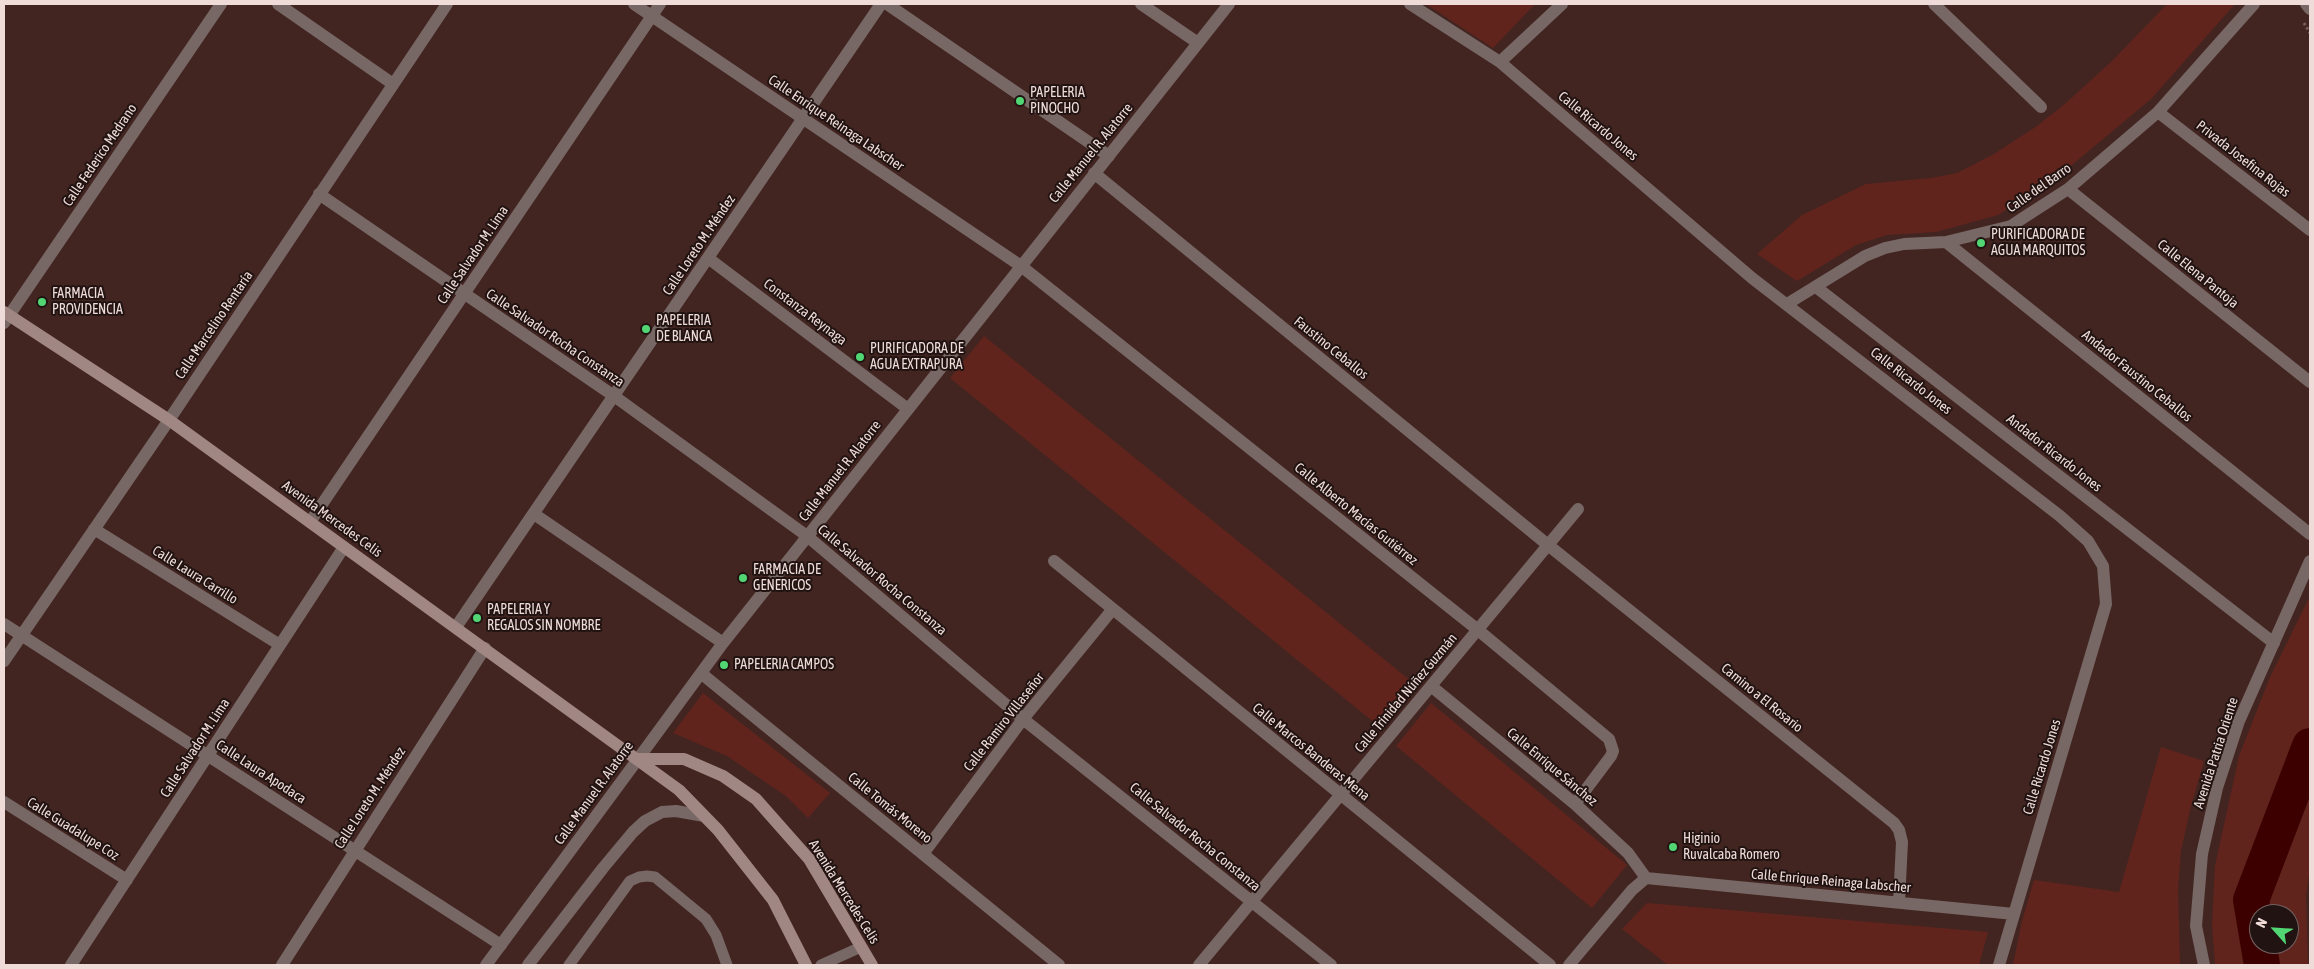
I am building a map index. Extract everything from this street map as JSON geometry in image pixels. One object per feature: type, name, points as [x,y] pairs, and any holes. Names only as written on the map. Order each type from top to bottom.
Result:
[{"type":"main road","name":"Avenida Mercedes Celis","points":[[5,317],[169,420],[679,790],[704,816],[773,900],[806,965]]},
{"type":"main road","name":"Avenida Mercedes Celis","points":[[638,759],[684,759],[723,776],[756,799],[809,859],[872,965]]},
{"type":"street","name":"Calle Federico Medrano","points":[[5,317],[221,4]]},
{"type":"street","points":[[278,4],[393,84]]},
{"type":"street","name":"Calle Marcelino Rentaría","points":[[4,661],[169,420],[448,4]]},
{"type":"street","name":"Calle Enrique Reinaga Labscher","points":[[634,4],[1021,266]]},
{"type":"street","name":"Calle Salvador M. Lima","points":[[310,522],[660,4]]},
{"type":"street","name":"Calle Loreto M. Méndez","points":[[456,627],[881,4]]},
{"type":"street","points":[[887,4],[1109,156]]},
{"type":"street","points":[[1141,4],[1198,43]]},
{"type":"street","name":"Calle Manuel R. Alatorre","points":[[486,965],[723,643],[1229,4]]},
{"type":"street","name":"Calle Ricardo Jones","points":[[1410,4],[1500,62],[1752,278],[2060,516],[2088,541],[2103,566],[2106,604],[1999,965]]},
{"type":"street","points":[[1500,62],[1562,4]]},
{"type":"street","points":[[1934,4],[2041,107]]},
{"type":"street","name":"Calle del Barro","points":[[1787,304],[1865,256],[1885,248],[1904,244],[1946,242],[2011,226],[2068,189],[2158,112],[2254,4]]},
{"type":"street","points":[[2306,4],[2310,10]]},
{"type":"street","name":"Privada Josefina Rojas","points":[[2158,112],[2310,230]]},
{"type":"street","name":"Faustino Ceballos","points":[[1094,173],[1548,545]]},
{"type":"street","name":"Calle Elena Pantoja","points":[[2068,189],[2310,382]]},
{"type":"street","name":"Calle Salvador Rocha Constanza","points":[[319,194],[614,396],[807,536],[1023,719],[1331,965]]},
{"type":"street","name":"Andador Faustino Ceballos","points":[[1946,242],[2310,534]]},
{"type":"street","name":"Constanza Reynaga","points":[[708,258],[908,409]]},
{"type":"street","name":"Calle Alberto Macías Gutiérrez","points":[[1021,266],[1478,630],[1611,742],[1613,750],[1611,756],[1575,804]]},
{"type":"street","name":"Andador Ricardo Jones","points":[[1816,287],[2274,643]]},
{"type":"street","name":"Calle Trinidad Núñez Guzmán","points":[[1199,965],[1578,509]]},
{"type":"street","points":[[534,514],[723,643]]},
{"type":"street","name":"Calle Laura Carrillo","points":[[94,530],[280,646]]},
{"type":"street","name":"Camino a El Rosario","points":[[1548,545],[1894,823],[1899,830],[1902,842],[1899,902]]},
{"type":"street","name":"Calle Salvador M. Lima","points":[[71,965],[344,547]]},
{"type":"street","name":"Calle Marcos Banderas Mena","points":[[1054,561],[1550,965]]},
{"type":"street","name":"Avenida Patria Oriente","points":[[2204,965],[2196,926],[2202,854],[2217,788],[2239,721],[2310,561]]},
{"type":"street","name":"Calle Ramiro Villaseñor","points":[[923,854],[1023,719],[1112,610]]},
{"type":"street","name":"Calle Laura Apodaca","points":[[4,624],[501,945]]},
{"type":"street","name":"Calle Loreto M. Méndez","points":[[282,965],[485,648]]},
{"type":"street","name":"Calle Tomás Moreno","points":[[702,674],[1059,965]]},
{"type":"street","name":"Calle Enrique Sánchez","points":[[1431,686],[1575,804],[1628,853],[1646,878]]},
{"type":"street","name":"Calle Guadalupe Coz","points":[[4,802],[126,880]]},
{"type":"street","points":[[528,965],[603,868],[633,832],[645,821],[662,812],[669,811],[704,816]]},
{"type":"street","points":[[1569,965],[1632,890],[1646,878]]},
{"type":"street","name":"Calle Enrique Reinaga Labscher","points":[[1646,878],[2014,914]]},
{"type":"lane","points":[[569,965],[630,881],[647,876],[655,877],[706,919],[716,935],[727,965]]},
{"type":"lane","points":[[821,965],[861,947]]},
{"type":"shaded area","points":[[1426,4],[1535,4],[1493,48]]},
{"type":"shaded area","points":[[2167,4],[2235,4],[2151,99],[2055,179],[1998,215],[1936,232],[1887,235],[1856,245],[1797,281],[1757,254],[1802,215],[1866,184],[1931,178],[1957,173],[1994,154],[2037,126],[2066,103],[2113,60]]},
{"type":"shaded area","points":[[984,336],[1416,685],[1381,728],[950,378]]},
{"type":"shaded area","points":[[2310,596],[2310,867],[2306,897],[2308,965],[2215,965],[2212,925],[2215,866],[2239,756],[2270,677]]},
{"type":"shaded area","points":[[703,693],[830,793],[808,818],[786,796],[727,756],[673,733]]},
{"type":"shaded area","points":[[1431,703],[1627,865],[1592,908],[1396,746]]},
{"type":"shaded area","points":[[2161,747],[2204,761],[2181,851],[2178,888],[2180,965],[2013,965],[2021,925],[2034,880],[2119,892]]},
{"type":"shaded area","points":[[1647,903],[1988,932],[1979,965],[1668,965],[1622,929]]},
{"type":"waterway","points":[[2262,965],[2251,900],[2310,746]]},
{"type":"place","name":"PAPELERIA PINOCHO","points":[[1020,101]]},
{"type":"place","name":"PURIFICADORA DE AGUA MARQUITOS","points":[[1981,243]]},
{"type":"place","name":"FARMACIA PROVIDENCIA","points":[[42,302]]},
{"type":"place","name":"PAPELERIA DE BLANCA","points":[[646,329]]},
{"type":"place","name":"PURIFICADORA DE AGUA EXTRAPURA","points":[[860,357]]},
{"type":"place","name":"FARMACIA DE GENERICOS","points":[[743,578]]},
{"type":"place","name":"PAPELERIA Y REGALOS SIN NOMBRE","points":[[477,618]]},
{"type":"place","name":"PAPELERIA CAMPOS","points":[[724,665]]},
{"type":"place","name":"Higinio Ruvalcaba Romero","points":[[1673,847]]}]
